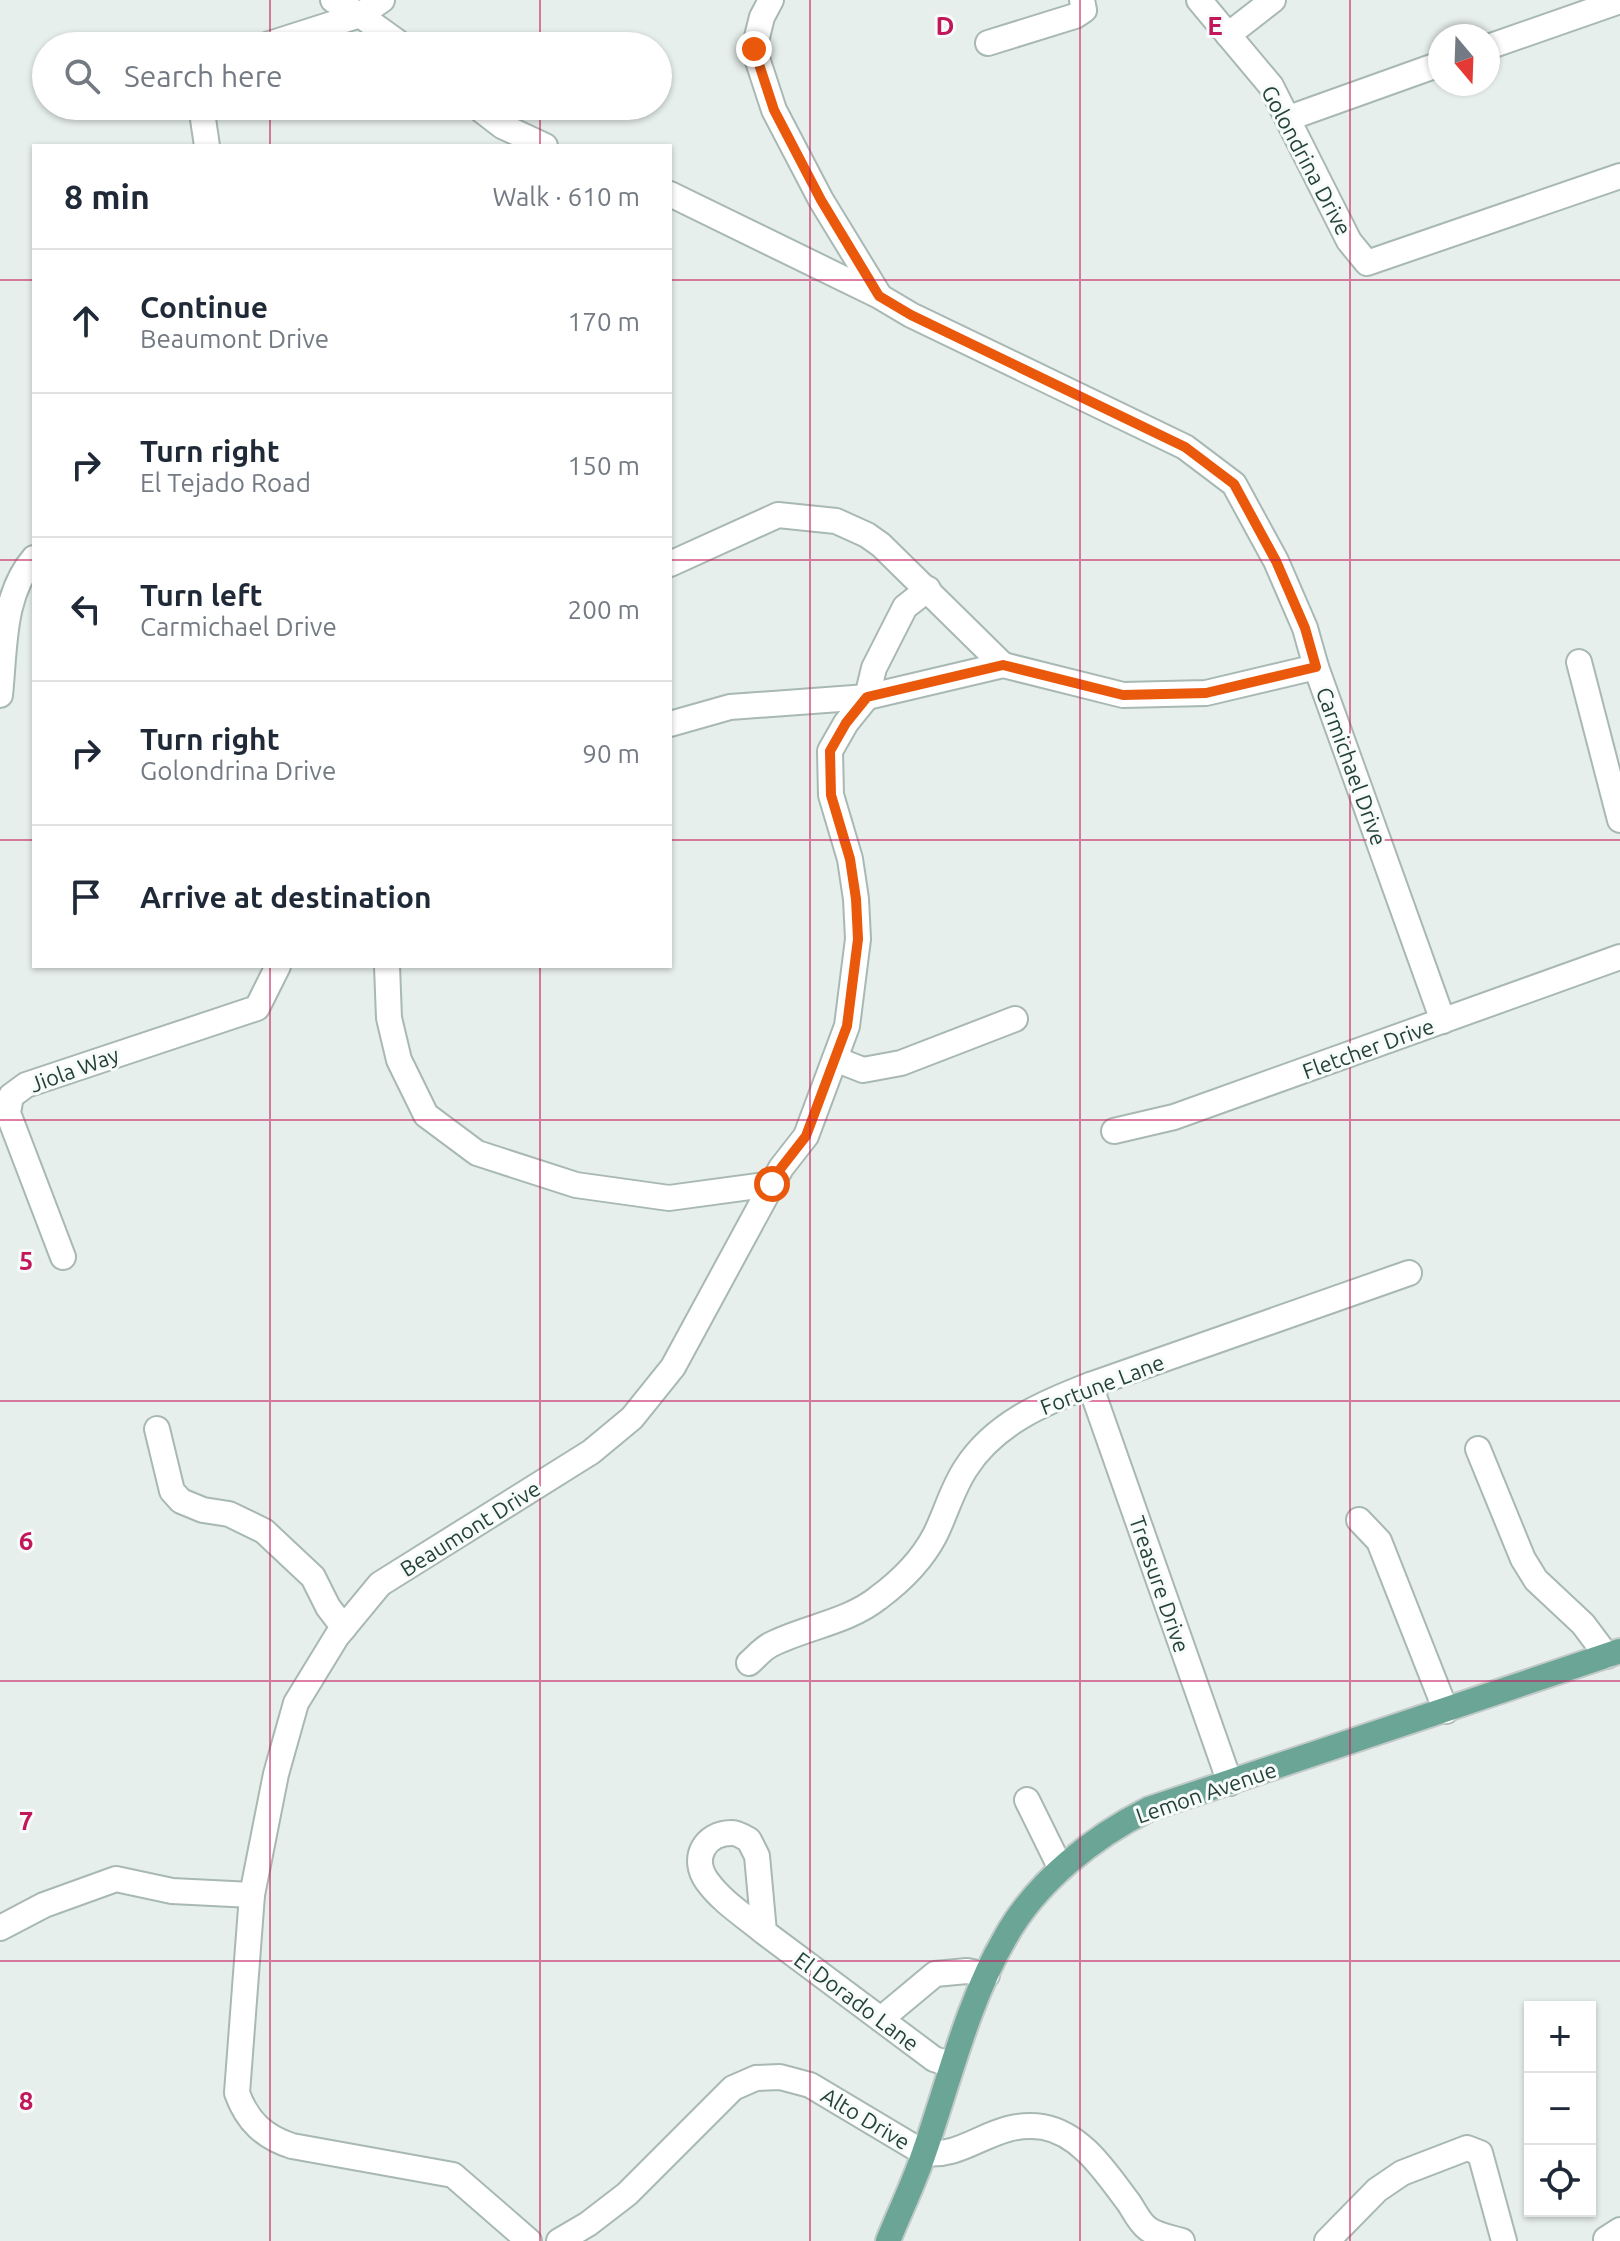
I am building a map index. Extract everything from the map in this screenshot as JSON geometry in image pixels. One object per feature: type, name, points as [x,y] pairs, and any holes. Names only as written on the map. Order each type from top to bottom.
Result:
[{"type":"main road","name":"Lemon Avenue","points":[[888,2241],[924,2153],[952,2065],[987,1975],[1005,1937],[1031,1901],[1061,1869],[1115,1826],[1149,1809],[1614,1654]]},
{"type":"street","points":[[333,0],[384,32]]},
{"type":"street","points":[[307,32],[360,15],[382,0]]},
{"type":"street","points":[[771,0],[759,25],[754,49],[774,110],[821,200],[879,296]]},
{"type":"street","points":[[988,43],[1075,16],[1084,10],[1082,0]]},
{"type":"street","name":"Golondrina Drive","points":[[1199,0],[1271,86],[1349,241],[1367,263],[1620,176]]},
{"type":"street","points":[[1228,35],[1273,0]]},
{"type":"street","points":[[1500,43],[1620,1]]},
{"type":"street","points":[[1289,118],[1428,68]]},
{"type":"street","points":[[203,120],[207,144]]},
{"type":"street","points":[[494,120],[541,144]]},
{"type":"street","name":"Carmichael Drive","points":[[672,195],[1185,447],[1234,484],[1276,561],[1305,628],[1316,667],[1443,1021]]},
{"type":"street","points":[[672,563],[778,515],[836,521],[867,535],[928,589],[1003,665]]},
{"type":"street","points":[[0,695],[10,599],[20,574],[32,560]]},
{"type":"street","points":[[867,697],[874,668],[905,607],[928,589]]},
{"type":"street","points":[[1579,662],[1620,820]]},
{"type":"street","points":[[672,723],[730,707],[867,697],[1003,665],[1123,695],[1206,693],[1316,667]]},
{"type":"street","name":"Beaumont Drive","points":[[529,2241],[453,2175],[292,2146],[270,2137],[252,2122],[237,2093],[252,1895],[276,1774],[296,1703],[344,1628],[380,1584],[591,1452],[632,1418],[673,1367],[781,1168],[806,1136],[847,1026],[858,939],[850,859],[831,795],[830,751],[846,723],[867,697]]},
{"type":"street","name":"Fletcher Drive","points":[[1114,1131],[1174,1117],[1620,957]]},
{"type":"street","name":"Jiola Way","points":[[63,1257],[8,1113],[11,1096],[26,1085],[257,1008],[277,968]]},
{"type":"street","points":[[387,968],[389,1018],[399,1060],[426,1115],[477,1153],[576,1185],[669,1198],[772,1184]]},
{"type":"street","points":[[835,1059],[863,1070],[901,1063],[1015,1019]]},
{"type":"street","name":"Fortune Lane","points":[[749,1663],[769,1645],[824,1625],[876,1600],[910,1571],[933,1538],[956,1485],[981,1448],[1014,1421],[1047,1402],[1090,1385],[1409,1273]]},
{"type":"street","name":"Treasure Drive","points":[[1090,1385],[1230,1783]]},
{"type":"street","points":[[157,1429],[172,1491],[181,1501],[203,1510],[229,1514],[264,1531],[313,1577],[328,1607],[344,1628]]},
{"type":"street","points":[[1478,1449],[1523,1559],[1536,1580],[1614,1654]]},
{"type":"street","points":[[1359,1520],[1379,1541],[1446,1711]]},
{"type":"street","points":[[1027,1800],[1061,1869]]},
{"type":"street","points":[[0,1928],[44,1905],[116,1879],[172,1891],[252,1895]]},
{"type":"street","name":"El Dorado Lane","points":[[764,1932],[934,2059],[952,2065]]},
{"type":"street","points":[[881,2019],[935,1974],[967,1971],[987,1975]]},
{"type":"street","name":"Alto Drive","points":[[559,2241],[588,2224],[627,2194],[733,2088],[756,2078],[780,2077],[810,2085],[924,2153],[941,2155],[1013,2127],[1052,2129],[1073,2139],[1103,2169],[1148,2229],[1182,2241]]},
{"type":"street","points":[[1327,2241],[1377,2190],[1402,2173],[1467,2148],[1480,2153],[1504,2241]]},
{"type":"route","points":[[754,49],[774,110],[821,200],[879,296],[911,315],[1185,447],[1234,484],[1276,561],[1305,628],[1316,667],[1206,693],[1123,695],[1003,665],[867,697],[846,723],[830,751],[831,795],[850,859],[856,899],[858,939],[847,1026],[806,1136],[772,1184]]}]
